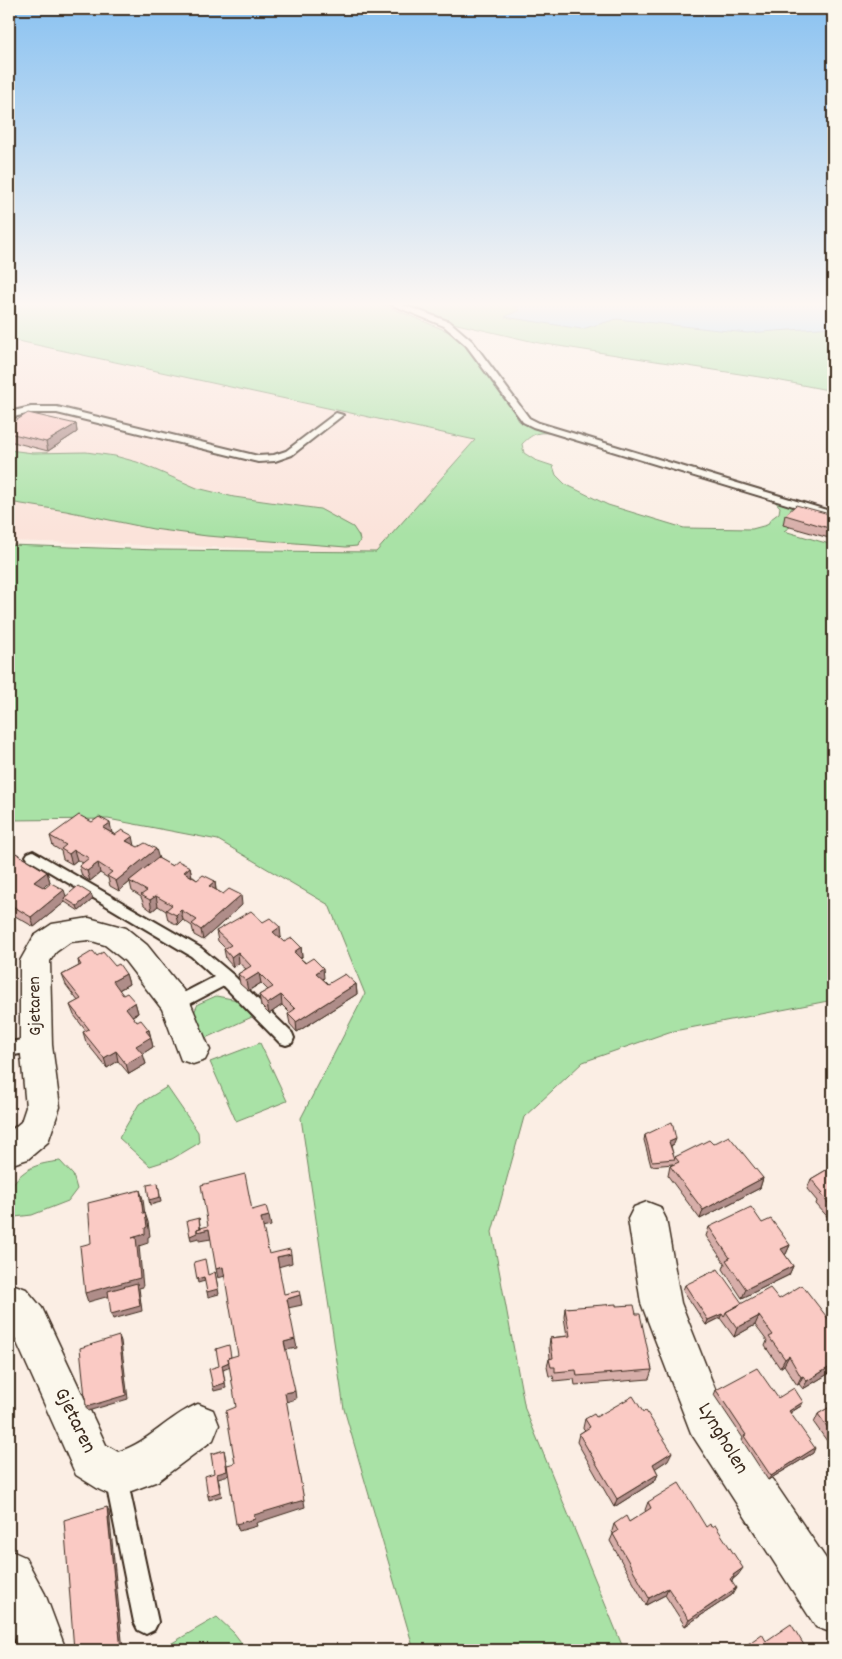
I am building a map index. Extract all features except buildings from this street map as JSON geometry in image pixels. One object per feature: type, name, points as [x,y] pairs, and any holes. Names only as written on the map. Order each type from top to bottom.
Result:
[{"type":"street","name":"Gjetaren","points":[[9,1149],[15,1148],[36,1131],[43,1107],[23,1047],[35,961],[45,944],[63,932],[89,929],[115,936],[136,953],[176,1004],[193,1050]]},
{"type":"street","name":"Lyngholen","points":[[647,1219],[661,1303],[706,1418],[833,1610]]},
{"type":"street","name":"Gjetaren","points":[[9,1302],[28,1322],[91,1460],[115,1475]]},
{"type":"street","points":[[115,1475],[143,1466],[198,1425]]},
{"type":"street","points":[[9,1573],[28,1611],[42,1650]]},
{"type":"lane","points":[[496,379],[526,420],[536,425],[833,515]]},
{"type":"lane","points":[[9,415],[31,410],[57,410],[258,459],[275,458],[289,452],[339,415]]},
{"type":"lane","points":[[33,856],[196,952],[226,978],[286,1038]]},
{"type":"lane","points":[[176,1004],[226,978]]},
{"type":"lane","points":[[115,1475],[146,1622]]},
{"type":"shaded area","points":[[9,379],[196,379],[476,440],[376,552],[9,541]]},
{"type":"green space","points":[[195,379],[492,379],[519,421],[557,434],[538,433],[534,435],[522,444],[524,453],[535,460],[553,466],[556,475],[565,484],[608,505],[684,528],[752,529],[767,525],[779,513],[780,507],[771,497],[802,508],[784,524],[790,527],[784,531],[833,545],[833,1000],[669,1032],[583,1062],[524,1117],[492,1232],[525,1409],[624,1650],[414,1650],[344,1409],[301,1118],[365,994],[329,905],[218,840],[108,819],[9,820],[9,545],[158,550],[376,552],[475,440]]},
{"type":"green space","points":[[773,379],[833,379],[833,391]]},
{"type":"green space","points":[[9,450],[33,453],[86,452],[115,456],[137,462],[197,488],[234,497],[320,509],[353,527],[360,541],[357,546],[346,547],[207,536],[153,529],[66,511],[9,502]]},
{"type":"green space","points":[[216,996],[238,1000],[252,1017],[201,1040],[191,1019],[198,1004]]},
{"type":"green space","points":[[260,1043],[287,1101],[236,1121],[210,1062]]},
{"type":"green space","points":[[167,1087],[198,1132],[199,1143],[172,1159],[150,1166],[119,1138],[139,1104]]},
{"type":"green space","points":[[60,1161],[73,1175],[77,1189],[68,1201],[32,1215],[15,1217],[9,1207],[8,1199],[11,1187],[15,1181],[30,1168]]},
{"type":"green space","points":[[217,1617],[234,1633],[247,1650],[160,1650]]}]
